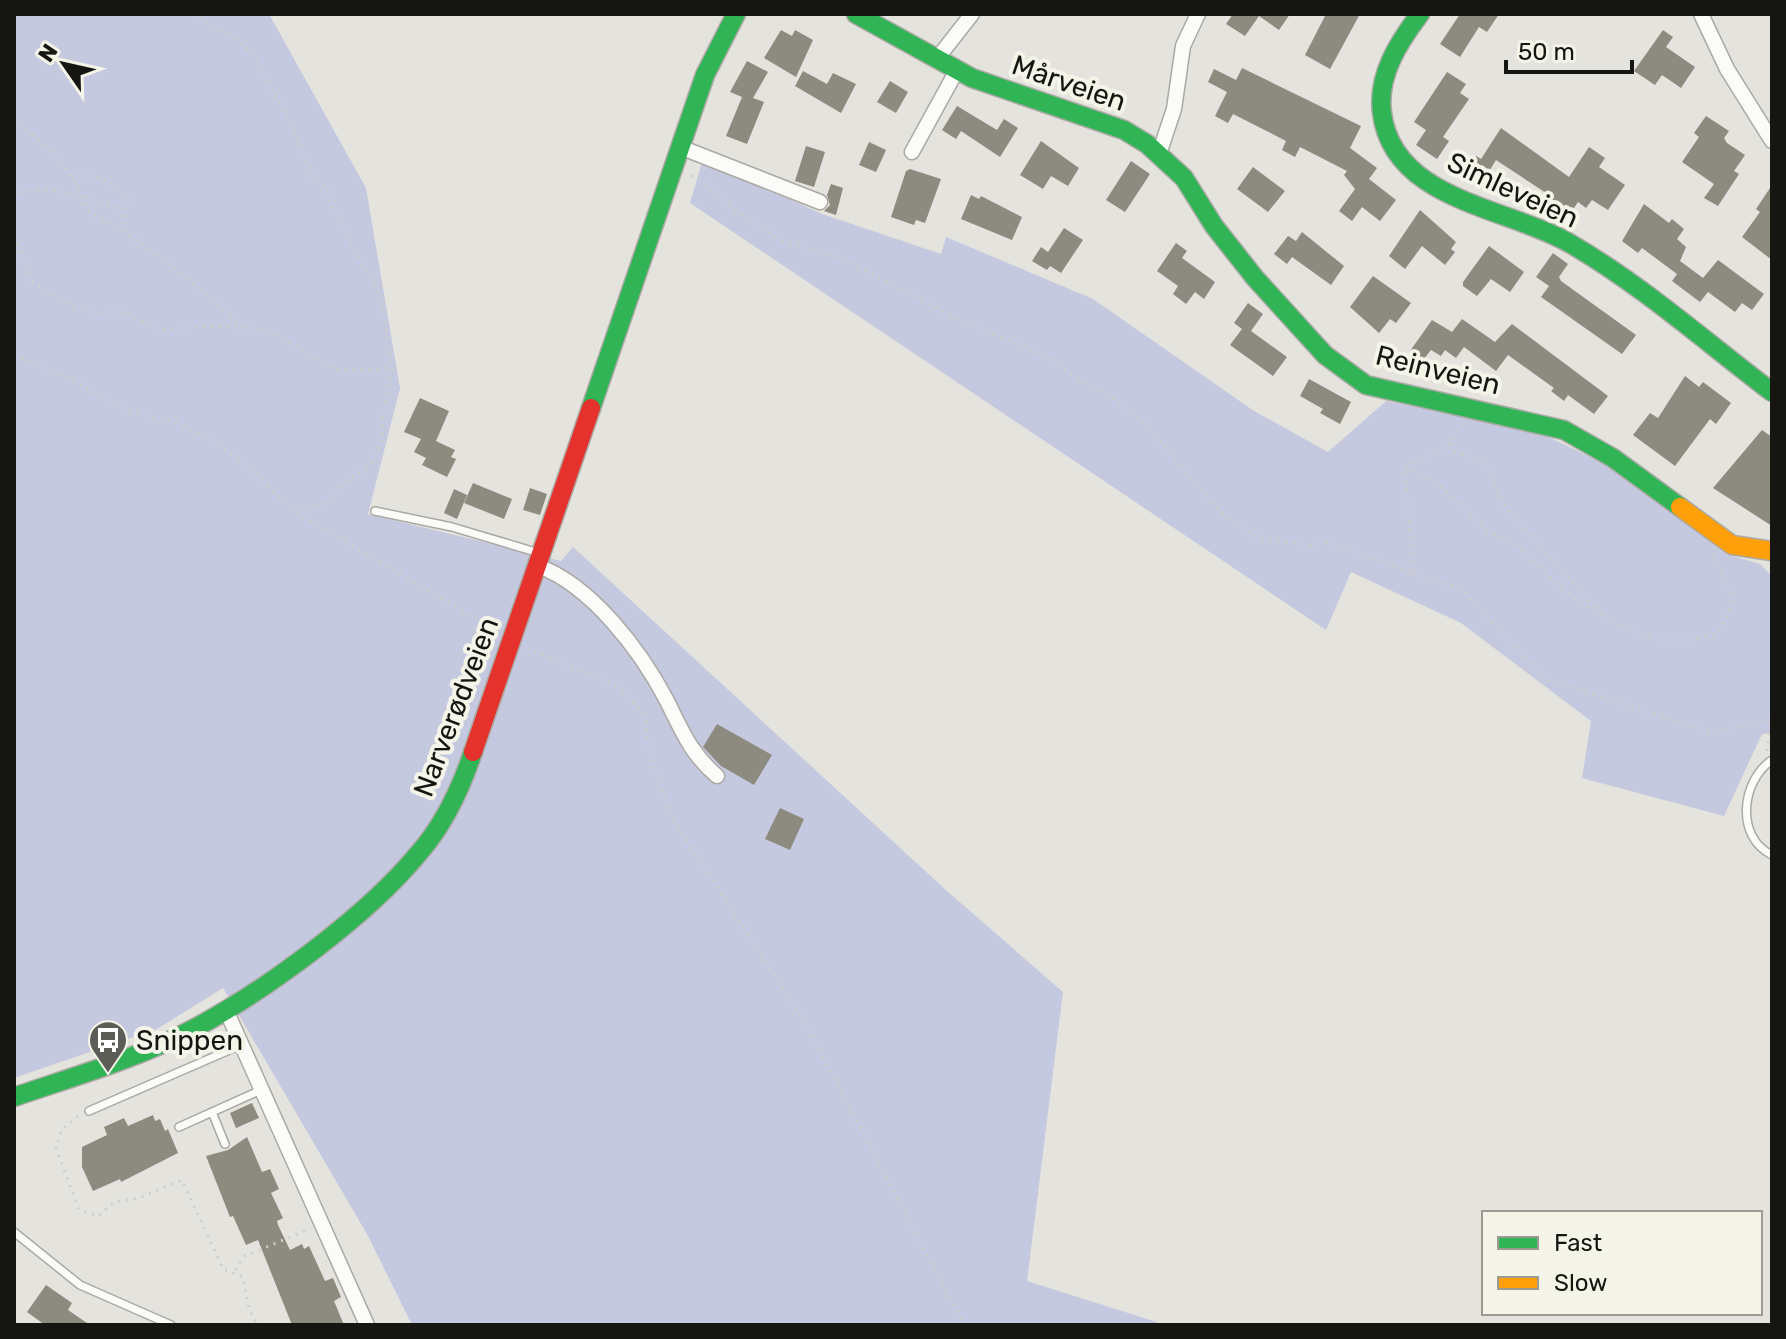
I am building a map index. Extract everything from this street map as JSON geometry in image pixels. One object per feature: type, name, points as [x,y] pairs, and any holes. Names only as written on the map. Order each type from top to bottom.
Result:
[{"type":"street","name":"Narverødveien","points":[[14,1097],[136,1054],[226,1010],[335,932],[418,855],[438,827],[466,773],[520,644],[540,560],[680,147],[705,75],[736,14]]},
{"type":"street","name":"Mårveien","points":[[856,14],[957,70],[1030,100],[1124,130],[1159,154]]},
{"type":"street","points":[[936,60],[972,14]]},
{"type":"street","points":[[1159,154],[1174,109],[1183,46],[1198,14]]},
{"type":"street","name":"Simleveien","points":[[1420,14],[1398,42],[1380,93],[1390,143],[1402,161],[1439,189],[1526,221],[1563,241],[1622,280],[1772,392]]},
{"type":"street","points":[[1701,14],[1727,69],[1772,141]]},
{"type":"street","points":[[912,152],[957,70]]},
{"type":"street","points":[[680,147],[820,202]]},
{"type":"street","name":"Reinveien","points":[[1159,154],[1184,178],[1214,226],[1255,278],[1342,369],[1366,385],[1564,430],[1613,458],[1732,545],[1772,551]]},
{"type":"street","points":[[540,560],[592,601],[652,676],[685,742],[717,776]]},
{"type":"street","points":[[226,1010],[367,1325]]},
{"type":"lane","points":[[375,511],[452,527],[540,560]]},
{"type":"lane","points":[[1769,762],[1748,791],[1746,810],[1751,836],[1761,850],[1772,855]]},
{"type":"lane","points":[[89,1111],[243,1044]]},
{"type":"lane","points":[[179,1127],[261,1090]]},
{"type":"lane","points":[[212,1112],[225,1144]]},
{"type":"lane","points":[[14,1232],[80,1285],[171,1325]]},
{"type":"path","points":[[192,14],[233,37],[253,54],[296,133],[312,176],[328,189],[328,199],[382,300],[392,369],[382,418],[382,441],[370,466],[343,483],[329,502],[294,511]]},
{"type":"path","points":[[14,118],[51,151],[72,176],[90,213],[122,231],[217,300],[245,327]]},
{"type":"path","points":[[673,168],[703,181],[734,210],[783,241],[841,258],[959,320],[1051,358],[1068,373],[1113,398],[1143,422],[1221,513],[1259,538],[1314,546],[1327,542],[1462,589],[1545,679],[1712,732],[1772,719],[1769,762]]},
{"type":"path","points":[[72,176],[96,174],[116,186],[129,200],[122,231]]},
{"type":"path","points":[[14,196],[36,191],[81,194],[128,211]]},
{"type":"path","points":[[14,236],[33,282],[73,307],[95,313],[123,312],[160,330],[245,327],[275,335],[336,370],[392,369]]},
{"type":"path","points":[[14,355],[69,378],[120,407],[147,417],[175,422],[210,439],[246,465],[294,511],[520,644],[621,688],[646,716],[648,751],[670,815],[803,1019],[964,1325]]},
{"type":"path","points":[[1405,467],[1452,443],[1467,407]]},
{"type":"path","points":[[1452,443],[1455,452],[1485,461],[1505,507],[1595,607],[1624,628]]},
{"type":"path","points":[[1405,467],[1413,573]]},
{"type":"path","points":[[1405,467],[1438,484],[1486,530],[1518,546],[1567,594],[1624,628],[1657,640],[1692,640],[1718,633],[1733,609],[1733,595],[1712,553],[1710,529]]},
{"type":"path","points":[[89,1111],[62,1129],[56,1148],[79,1210],[98,1216],[114,1202],[139,1198],[182,1180],[223,1269],[243,1277],[249,1309],[257,1325]]},
{"type":"path","points":[[235,1272],[243,1257],[321,1223]]},
{"type":"shaded area","points":[[14,14],[269,14],[366,188],[400,388],[368,514],[561,561],[573,547],[948,892],[1063,992],[1027,1281],[1166,1325],[412,1325],[367,1234],[223,988],[157,1029],[14,1078]]},
{"type":"shaded area","points":[[703,159],[822,214],[941,254],[946,237],[1093,299],[1254,411],[1328,452],[1386,401],[1542,434],[1607,465],[1726,554],[1760,564],[1772,576],[1772,733],[1762,734],[1724,816],[1582,778],[1591,721],[1461,623],[1351,572],[1326,630],[690,203]]},
{"type":"building","points":[[1233,14],[1290,14],[1279,30],[1259,16],[1245,36],[1226,24]]},
{"type":"building","points":[[1326,14],[1360,14],[1330,69],[1305,55]]},
{"type":"building","points":[[1460,14],[1499,14],[1487,32],[1479,27],[1460,57],[1440,44]]},
{"type":"building","points":[[781,30],[792,36],[795,30],[813,40],[796,77],[764,58]]},
{"type":"building","points":[[1663,30],[1673,37],[1666,47],[1695,67],[1681,88],[1662,75],[1655,85],[1634,71]]},
{"type":"building","points":[[747,61],[768,72],[753,98],[764,102],[747,144],[726,136],[742,97],[730,92]]},
{"type":"building","points":[[1242,68],[1361,126],[1350,148],[1377,168],[1369,179],[1396,200],[1380,221],[1362,207],[1352,221],[1339,211],[1355,189],[1344,175],[1347,171],[1300,147],[1295,157],[1282,150],[1286,141],[1233,114],[1228,123],[1215,116],[1227,92],[1208,82],[1214,69],[1236,80]]},
{"type":"building","points":[[803,71],[827,84],[833,73],[856,84],[841,113],[795,86]]},
{"type":"building","points":[[1447,72],[1466,84],[1460,93],[1469,99],[1443,137],[1449,141],[1437,159],[1416,145],[1426,130],[1414,122]]},
{"type":"building","points":[[890,81],[908,92],[896,113],[877,102]]},
{"type":"building","points":[[957,106],[997,130],[1004,119],[1018,128],[1000,157],[961,131],[956,139],[942,130]]},
{"type":"building","points":[[1706,116],[1729,131],[1724,138],[1727,143],[1745,155],[1734,171],[1739,174],[1718,206],[1704,198],[1714,184],[1682,162],[1699,137],[1694,133]]},
{"type":"building","points":[[1501,128],[1569,177],[1589,147],[1605,158],[1599,167],[1625,185],[1608,210],[1592,200],[1586,208],[1578,202],[1568,217],[1542,199],[1546,193],[1496,160],[1482,183],[1465,172],[1476,156],[1481,159]]},
{"type":"building","points":[[1041,141],[1079,168],[1068,186],[1051,176],[1043,189],[1020,175]]},
{"type":"building","points":[[869,142],[886,150],[876,172],[859,165]]},
{"type":"building","points":[[806,146],[825,152],[814,187],[795,181]]},
{"type":"building","points":[[1131,161],[1150,174],[1125,212],[1106,200]]},
{"type":"building","points":[[1253,167],[1285,191],[1268,212],[1237,189]]},
{"type":"building","points":[[910,169],[941,179],[925,223],[916,220],[914,225],[891,217],[906,171]]},
{"type":"building","points":[[831,184],[843,188],[836,215],[824,211],[830,205],[827,195]]},
{"type":"building","points":[[1772,185],[1772,260],[1742,237],[1760,212],[1756,209]]},
{"type":"building","points":[[971,195],[979,199],[981,196],[1022,217],[1012,240],[961,219]]},
{"type":"building","points":[[1644,204],[1669,223],[1672,219],[1684,229],[1677,239],[1686,247],[1680,261],[1703,278],[1718,260],[1764,294],[1752,310],[1742,303],[1735,312],[1708,292],[1700,302],[1672,281],[1677,274],[1642,248],[1638,253],[1622,241]]},
{"type":"building","points":[[1420,210],[1456,242],[1451,249],[1455,252],[1445,265],[1422,246],[1405,269],[1389,256]]},
{"type":"building","points":[[1064,228],[1083,240],[1061,273],[1050,266],[1047,270],[1032,261],[1041,247],[1048,252]]},
{"type":"building","points":[[1302,232],[1344,266],[1331,285],[1292,257],[1287,264],[1274,254],[1288,236],[1296,241]]},
{"type":"building","points":[[1176,243],[1187,251],[1182,258],[1215,282],[1204,299],[1195,292],[1186,304],[1173,294],[1178,286],[1157,271]]},
{"type":"building","points":[[1489,246],[1524,272],[1510,292],[1491,279],[1477,296],[1463,286],[1463,282]]},
{"type":"building","points":[[1553,253],[1568,264],[1559,277],[1561,281],[1636,335],[1622,354],[1541,297],[1549,286],[1536,277]]},
{"type":"building","points":[[1373,276],[1411,303],[1396,323],[1390,319],[1379,333],[1350,307]]},
{"type":"building","points":[[1248,303],[1263,314],[1251,331],[1287,357],[1273,376],[1230,345],[1242,329],[1234,323]]},
{"type":"building","points":[[1462,319],[1495,342],[1512,324],[1608,396],[1594,414],[1568,395],[1564,401],[1551,391],[1554,388],[1508,355],[1496,371],[1464,347],[1456,358],[1445,350],[1441,356],[1431,350],[1423,360],[1410,351],[1432,320],[1452,332]]},
{"type":"building","points":[[1685,376],[1699,387],[1703,382],[1731,403],[1716,424],[1710,419],[1675,466],[1633,435],[1650,413],[1658,418]]},
{"type":"building","points":[[1309,379],[1351,402],[1340,424],[1320,413],[1323,409],[1300,396]]},
{"type":"building","points":[[420,398],[449,411],[436,441],[455,450],[451,457],[456,459],[447,477],[422,465],[426,458],[414,452],[421,439],[404,432]]},
{"type":"building","points":[[1762,430],[1772,437],[1772,526],[1713,488]]},
{"type":"building","points":[[473,483],[512,499],[504,519],[464,503]]},
{"type":"building","points":[[530,488],[547,494],[540,515],[523,510]]},
{"type":"building","points":[[454,489],[467,495],[457,519],[444,513]]},
{"type":"building","points":[[717,724],[772,755],[754,785],[721,766],[703,747]]},
{"type":"building","points":[[780,808],[804,819],[790,850],[765,839]]},
{"type":"building","points":[[252,1103],[259,1118],[236,1128],[230,1113]]},
{"type":"building","points":[[153,1115],[155,1121],[160,1119],[165,1131],[168,1129],[178,1153],[121,1182],[120,1179],[93,1191],[82,1167],[82,1147],[107,1135],[104,1127],[124,1118],[128,1126]]},
{"type":"building","points":[[247,1137],[262,1172],[270,1169],[279,1189],[271,1193],[283,1218],[277,1221],[278,1225],[290,1250],[302,1244],[304,1249],[309,1246],[325,1281],[333,1278],[341,1297],[334,1301],[344,1325],[292,1325],[258,1240],[246,1245],[233,1216],[230,1217],[206,1156],[228,1150]]},
{"type":"building","points":[[46,1285],[72,1303],[68,1310],[90,1325],[45,1325],[27,1312]]},
{"type":"traffic: fast","points":[[591,408],[705,75],[736,14]]},
{"type":"traffic: fast","points":[[856,14],[972,78],[1124,130],[1147,144],[1184,178],[1214,226],[1255,278],[1325,355],[1366,385],[1564,430],[1613,458],[1680,507]]},
{"type":"traffic: fast","points":[[1420,14],[1391,60],[1381,99],[1391,142],[1407,165],[1457,198],[1545,231],[1598,260],[1772,392]]},
{"type":"traffic: fast","points":[[14,1097],[107,1066],[175,1038],[254,993],[315,950],[372,902],[427,843],[450,806],[473,752]]},
{"type":"traffic: slow","points":[[1680,507],[1732,545],[1772,551]]},
{"type":"traffic: jam","points":[[473,752],[591,408]]},
{"type":"place","name":"Snippen","points":[[108,1074]]}]
